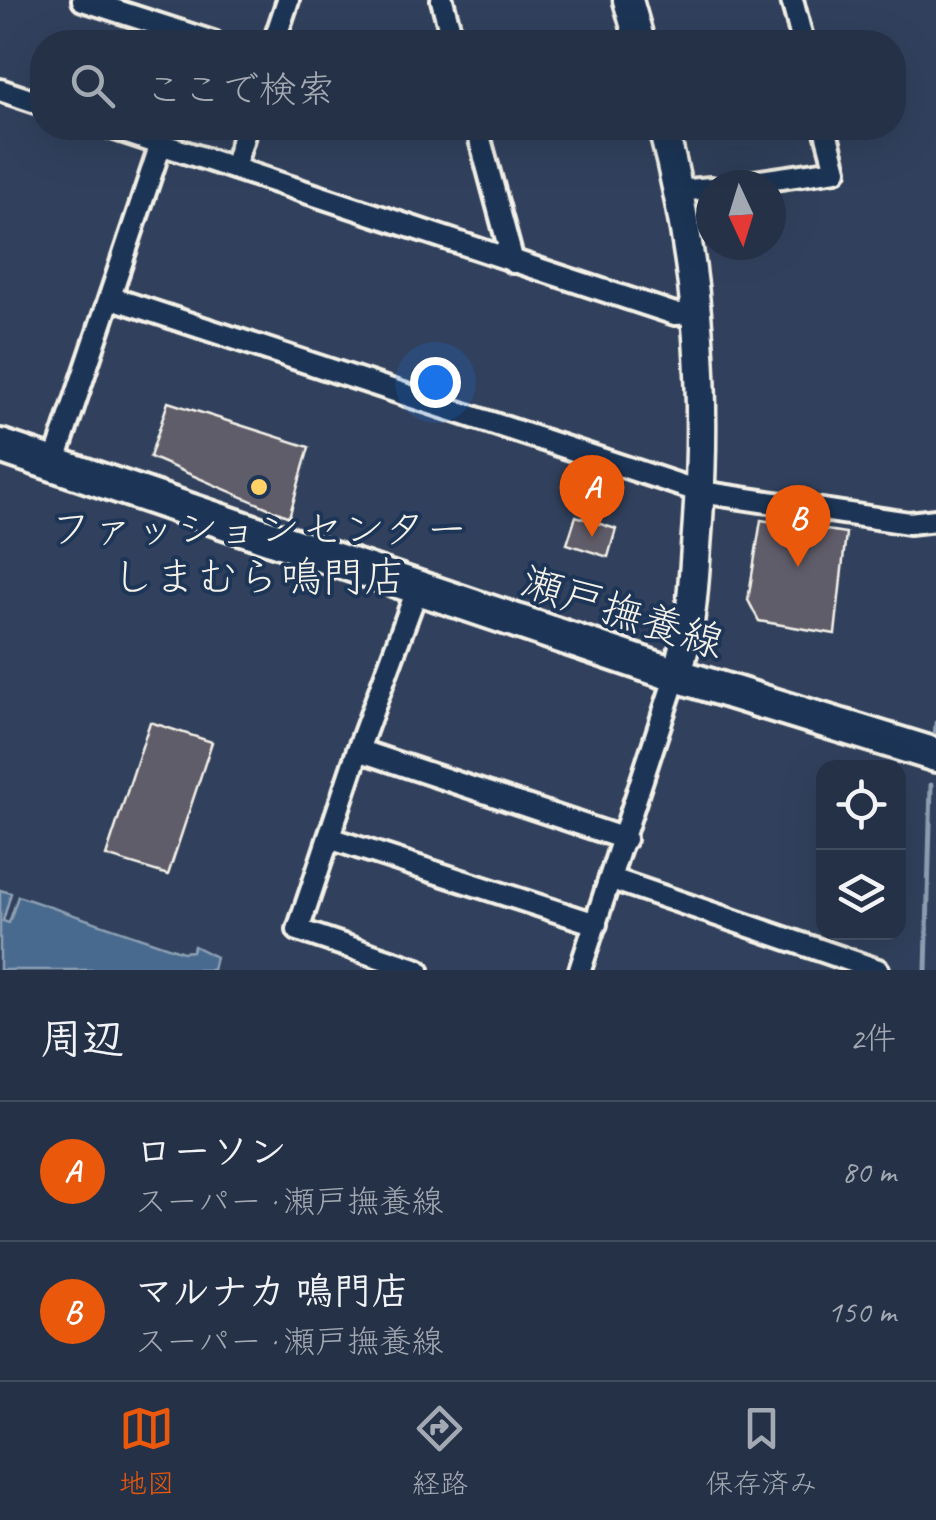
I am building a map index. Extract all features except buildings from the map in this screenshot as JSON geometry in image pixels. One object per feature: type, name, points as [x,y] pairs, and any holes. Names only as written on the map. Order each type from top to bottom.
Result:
[{"type":"main road","name":"瀬戸撫養線","points":[[0,446],[676,675],[936,755]]},
{"type":"street","points":[[83,0],[176,30]]},
{"type":"street","points":[[278,30],[288,0]]},
{"type":"street","points":[[442,0],[450,30]]},
{"type":"street","points":[[628,0],[637,30]]},
{"type":"street","points":[[792,0],[800,30]]},
{"type":"street","points":[[0,90],[30,100]]},
{"type":"street","points":[[150,140],[675,314],[696,313]]},
{"type":"street","points":[[234,168],[242,140]]},
{"type":"street","points":[[479,140],[514,262]]},
{"type":"street","points":[[580,970],[689,638],[701,492],[703,382],[678,191],[667,140]]},
{"type":"street","points":[[786,177],[836,170],[828,140]]},
{"type":"street","points":[[54,464],[162,144]]},
{"type":"street","points":[[678,191],[696,189]]},
{"type":"street","points":[[112,298],[701,492],[909,524],[936,520]]},
{"type":"street","points":[[418,587],[298,930],[418,970]]},
{"type":"street","points":[[358,750],[626,838]]},
{"type":"street","points":[[329,838],[596,924]]},
{"type":"street","points":[[612,879],[878,970]]},
{"type":"water","points":[[0,890],[11,893],[3,921],[9,923],[18,896],[183,952],[192,951],[194,946],[216,957],[213,970],[0,970]]},
{"type":"waterway","points":[[935,740],[936,723]]},
{"type":"waterway","points":[[926,970],[931,785]]},
{"type":"place","name":"ファッションセンター しまむら鳴門店","points":[[259,487]]},
{"type":"place","name":"ローソン","points":[[592,537]]},
{"type":"place","name":"マルナカ 鳴門店","points":[[798,567]]}]
